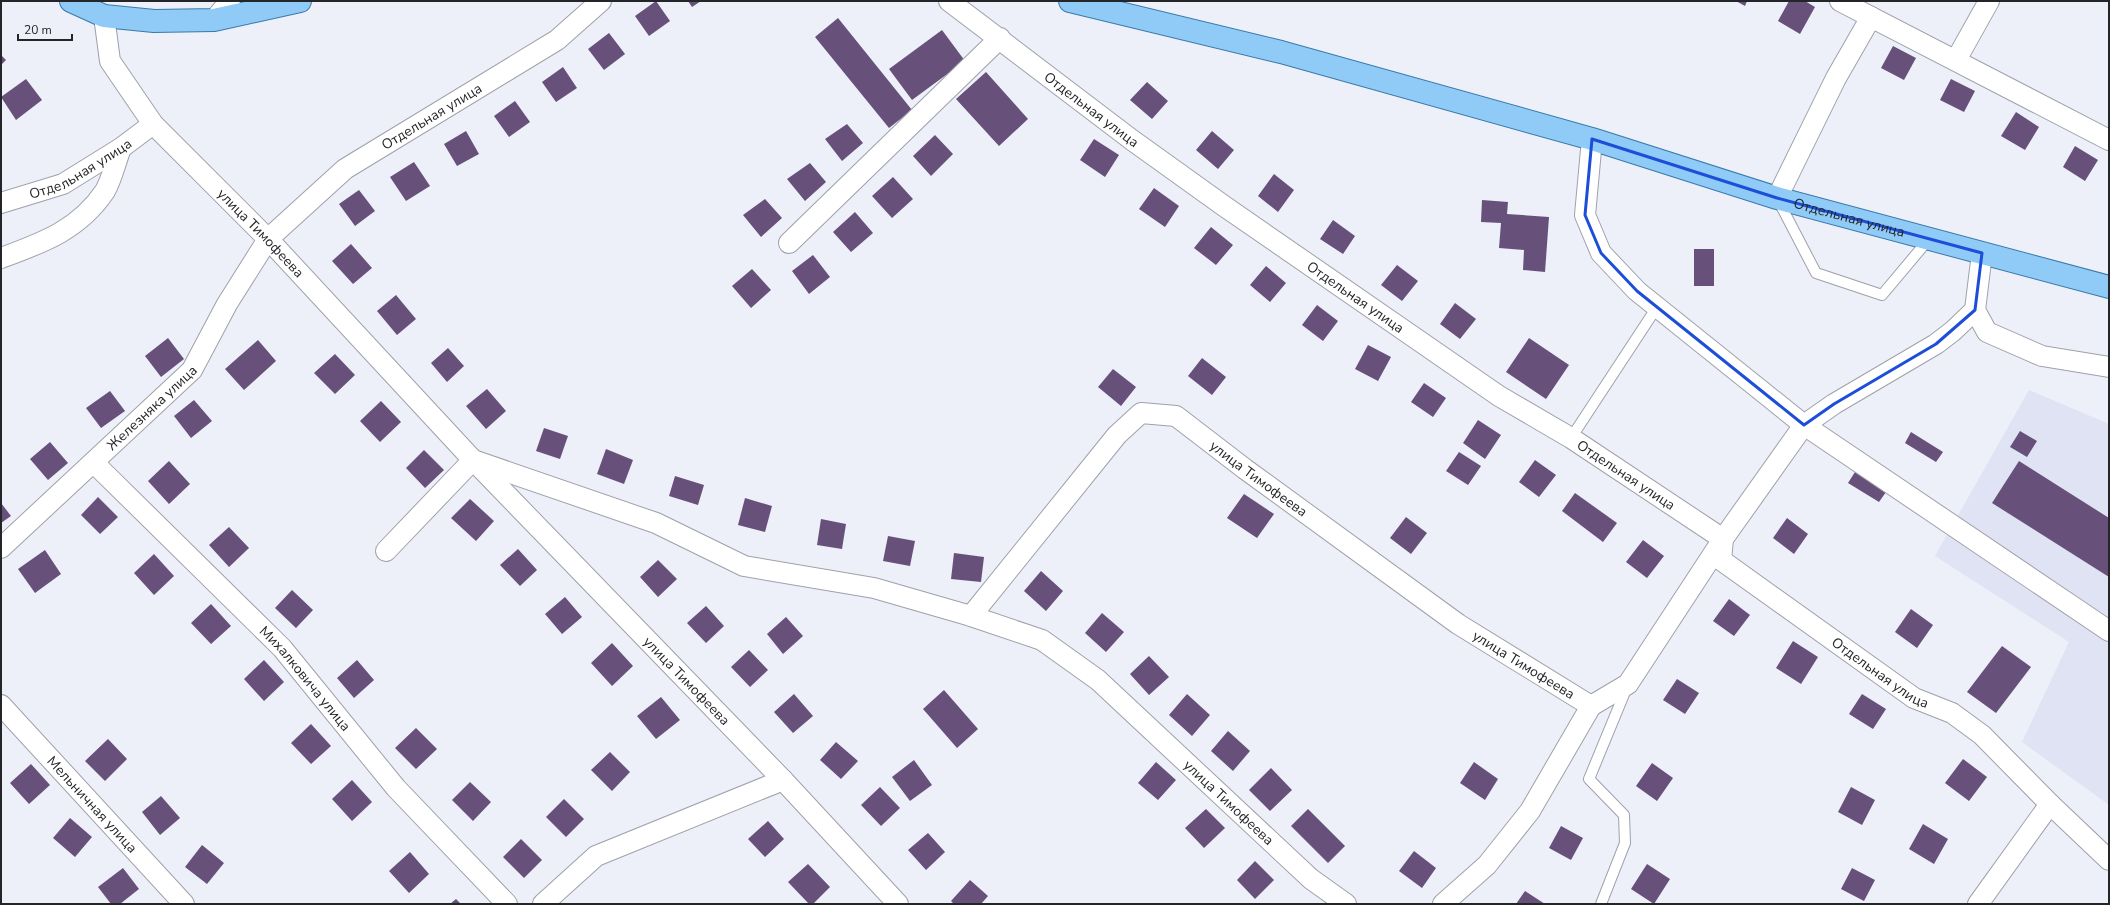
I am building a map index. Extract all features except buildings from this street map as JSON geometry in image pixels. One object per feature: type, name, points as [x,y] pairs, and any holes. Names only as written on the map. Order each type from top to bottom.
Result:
[{"type":"main road","points":[[71,1],[104,16],[154,21],[214,20],[300,1]]},
{"type":"main road","name":"Отдельная улица","points":[[1070,1],[1281,52],[1592,139],[1777,198],[2109,287]]},
{"type":"street","points":[[214,20],[230,1]]},
{"type":"street","name":"Отдельная улица","points":[[268,239],[345,169],[557,40],[601,1]]},
{"type":"street","name":"Отдельная улица","points":[[949,1],[1000,38],[1132,140],[1230,211],[1498,396],[1571,438],[1723,539]]},
{"type":"street","points":[[1840,1],[2109,140]]},
{"type":"street","points":[[1956,60],[1989,1]]},
{"type":"street","name":"улица Тимофеева","points":[[104,16],[110,61],[153,124],[268,239],[473,460],[783,780],[898,904]]},
{"type":"street","points":[[1777,198],[1836,78],[1871,17]]},
{"type":"street","points":[[789,243],[1000,38]]},
{"type":"street","name":"Отдельная улица","points":[[1,203],[63,184],[121,148],[153,124]]},
{"type":"street","points":[[1592,139],[1585,215],[1601,253],[1637,291],[1804,425],[1839,447],[2109,630]]},
{"type":"street","points":[[1,258],[60,234],[90,209],[105,190],[121,148]]},
{"type":"street","name":"Железняка улица","points":[[1,548],[94,463],[192,370],[227,304],[268,239]]},
{"type":"street","points":[[1982,253],[1975,310],[1987,332],[2042,356],[2109,367]]},
{"type":"street","name":"Отдельная улица","points":[[1975,310],[1953,332],[1936,344],[1834,404],[1804,425],[1723,539],[1721,560],[1914,698],[1952,713],[1982,735],[2050,804]]},
{"type":"street","name":"улица Тимофеева","points":[[971,616],[1117,435],[1141,413],[1176,416],[1245,469],[1458,624],[1591,706]]},
{"type":"street","name":"улица Тимофеева","points":[[473,460],[656,523],[744,566],[874,588],[971,616],[1042,640],[1098,680],[1311,879],[1346,904]]},
{"type":"street","points":[[386,551],[473,460]]},
{"type":"street","name":"Михалковича улица","points":[[94,463],[282,648],[396,788],[507,904]]},
{"type":"street","name":"улица Тимофеева","points":[[1443,904],[1487,865],[1530,811],[1591,706],[1628,684],[1723,539]]},
{"type":"street","name":"Мельничная улица","points":[[1,705],[184,904]]},
{"type":"street","points":[[543,904],[596,856],[783,780]]},
{"type":"street","points":[[1978,904],[2050,804],[2109,860]]},
{"type":"lane","points":[[1777,198],[1816,273],[1882,295],[1929,239]]},
{"type":"lane","points":[[1571,438],[1657,307]]},
{"type":"lane","points":[[1601,904],[1625,843],[1624,815],[1589,779],[1628,684]]},
{"type":"highlighted area","points":[[1592,139],[1777,198],[1982,253],[1975,310],[1936,344],[1834,404],[1804,425],[1637,291],[1601,253],[1585,215]]},
{"type":"shaded area","points":[[2029,390],[2109,424],[2109,805],[2022,742],[2069,642],[1935,556]]}]
